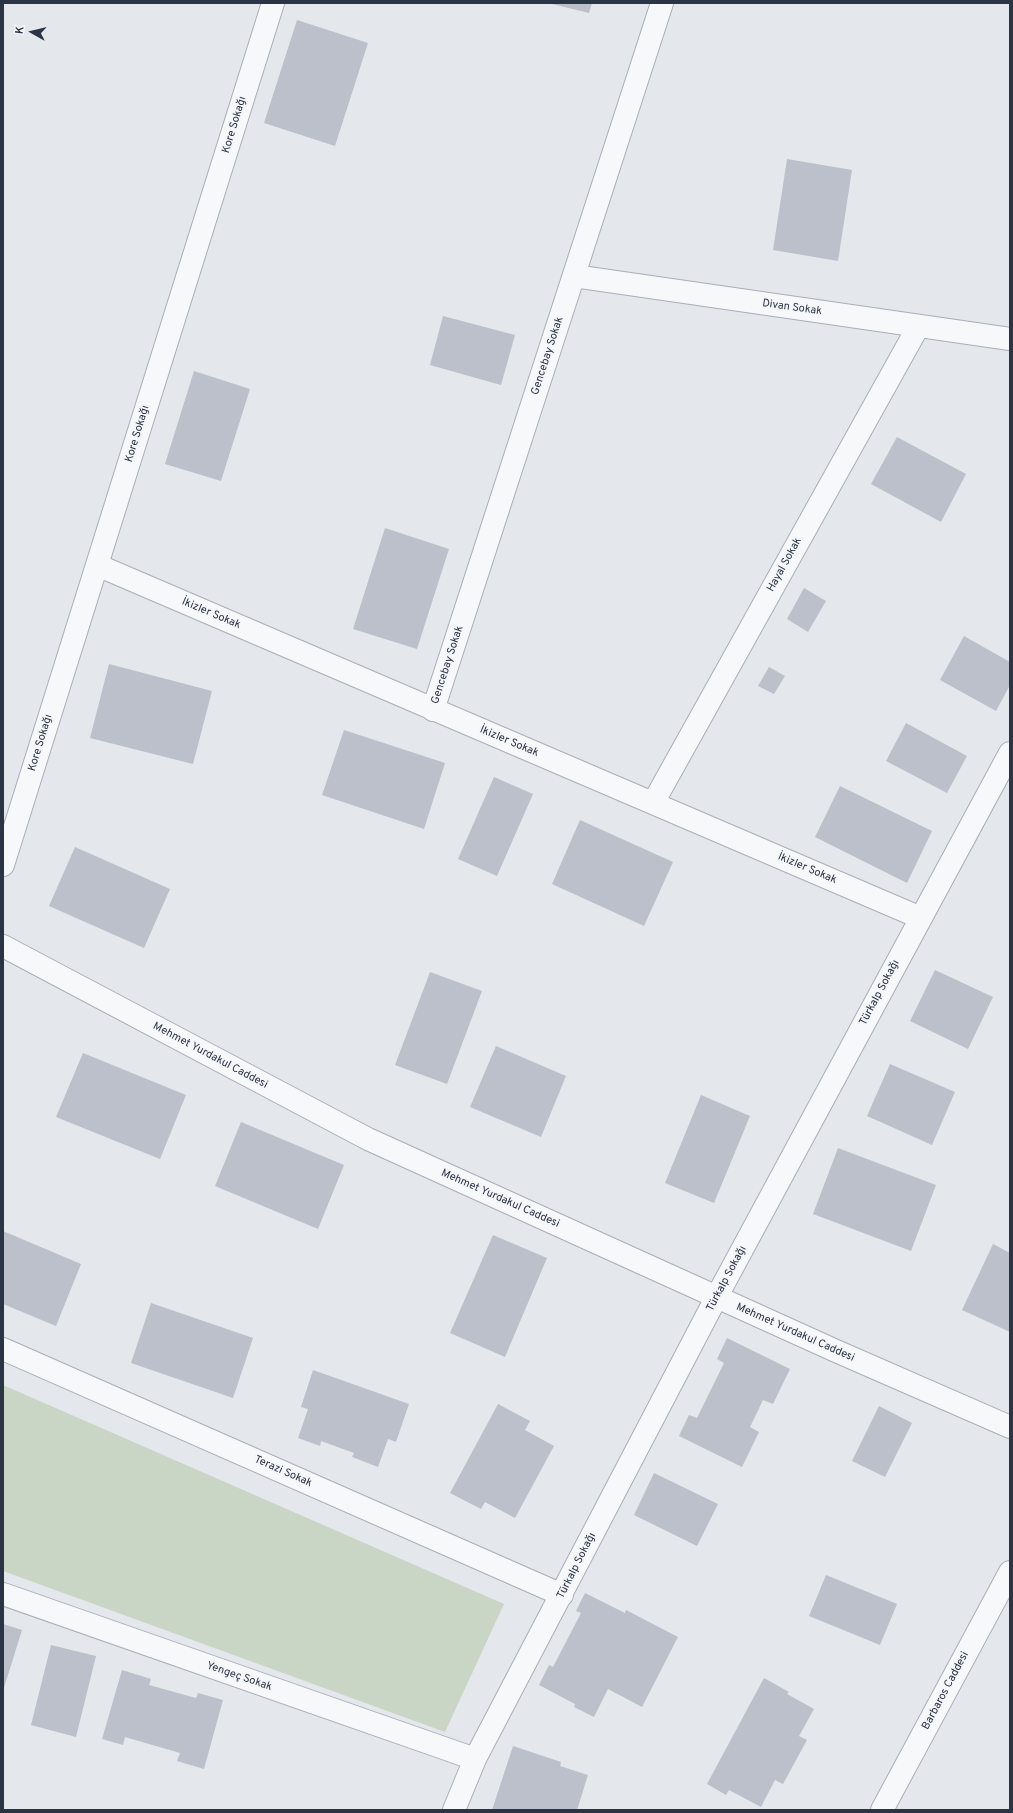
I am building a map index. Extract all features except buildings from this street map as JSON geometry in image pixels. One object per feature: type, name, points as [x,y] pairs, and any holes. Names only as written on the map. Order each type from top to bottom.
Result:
[{"type":"street","name":"Kore Sokağı","points":[[3,865],[273,3]]},
{"type":"street","name":"Gencebay Sokak","points":[[434,710],[662,3]]},
{"type":"street","name":"Divan Sokak","points":[[574,276],[918,327],[1010,339]]},
{"type":"street","name":"Hayal Sokak","points":[[653,803],[918,327]]},
{"type":"street","name":"İkizler Sokak","points":[[97,566],[921,918]]},
{"type":"street","name":"Türkalp Sokağı","points":[[454,1810],[475,1759],[716,1298],[1010,753]]},
{"type":"street","name":"Mehmet Yurdakul Caddesi","points":[[3,946],[368,1139],[716,1298],[1010,1427]]},
{"type":"street","name":"Terazi Sokak","points":[[3,1349],[562,1595]]},
{"type":"street","name":"Barbaros Caddesi","points":[[882,1810],[1010,1572]]},
{"type":"street","name":"Yengeç Sokak","points":[[3,1594],[475,1759]]},
{"type":"green space","points":[[3,1385],[504,1604],[445,1732],[3,1571]]}]
